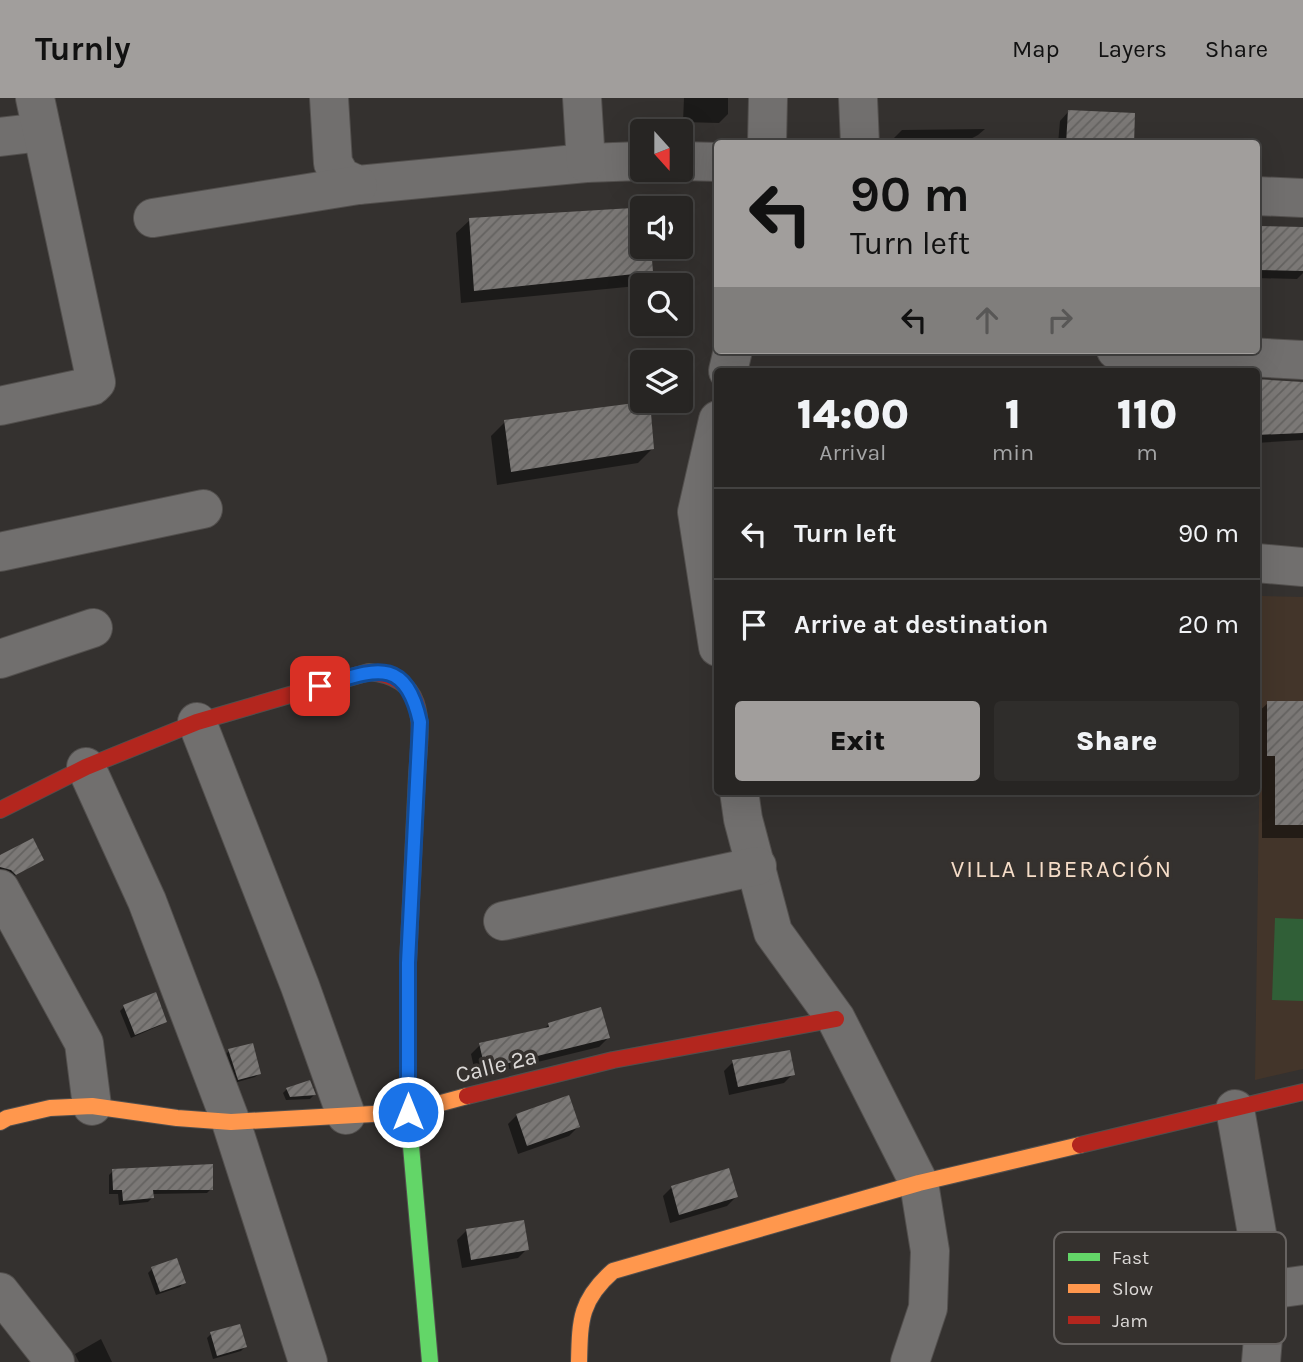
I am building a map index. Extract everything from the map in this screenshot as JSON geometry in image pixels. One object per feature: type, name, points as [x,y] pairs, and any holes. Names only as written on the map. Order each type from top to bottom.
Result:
[{"type":"street","points":[[329,98],[333,163],[341,177],[358,185]]},
{"type":"street","points":[[582,98],[586,163]]},
{"type":"street","points":[[767,140],[768,98]]},
{"type":"street","points":[[858,98],[860,140]]},
{"type":"street","points":[[0,137],[38,115],[96,382],[92,386],[0,406]]},
{"type":"street","points":[[153,218],[358,185],[586,163],[630,161]]},
{"type":"street","points":[[693,161],[714,162]]},
{"type":"street","points":[[1260,195],[1303,198]]},
{"type":"street","points":[[1141,354],[1196,363],[1303,360]]},
{"type":"street","points":[[714,454],[707,513],[714,598]]},
{"type":"street","points":[[0,552],[203,509]]},
{"type":"street","points":[[1260,563],[1303,567]]},
{"type":"street","points":[[0,659],[93,628]]},
{"type":"street","points":[[0,810],[86,767],[197,722],[369,672],[389,673],[405,682],[416,704],[420,722],[408,963],[408,1112],[430,1362]]},
{"type":"street","points":[[197,722],[300,986],[346,1115]]},
{"type":"street","points":[[86,767],[147,901],[231,1122],[308,1362]]},
{"type":"street","points":[[740,795],[773,932],[836,1019],[919,1183],[930,1251],[928,1308],[910,1362]]},
{"type":"street","points":[[503,921],[757,866]]},
{"type":"street","points":[[0,889],[84,1043],[92,1107]]},
{"type":"street","name":"Calle 2ª","points":[[2,1115],[50,1108],[92,1107],[231,1122],[408,1112],[613,1060],[836,1019]]},
{"type":"street","points":[[579,1362],[580,1321],[586,1296],[613,1271],[919,1183],[1303,1092]]},
{"type":"street","points":[[1235,1110],[1269,1232]]},
{"type":"street","points":[[0,1292],[55,1362]]},
{"type":"street","points":[[1261,1362],[1267,1344]]},
{"type":"shaded area","points":[[1262,596],[1303,597],[1303,1069],[1255,1080],[1260,795]]},
{"type":"green space","points":[[1275,918],[1303,919],[1303,1001],[1272,1000]]},
{"type":"building","points":[[1068,110],[1135,113],[1134,140],[1066,140]]},
{"type":"building","points":[[630,208],[630,259],[652,259],[653,272],[474,291],[469,218]]},
{"type":"building","points":[[1260,226],[1303,227],[1303,271],[1260,270]]},
{"type":"building","points":[[1260,379],[1303,382],[1303,433],[1260,435]]},
{"type":"building","points":[[630,404],[630,413],[651,413],[654,449],[511,472],[504,420]]},
{"type":"building","points":[[1267,701],[1303,701],[1303,825],[1275,825],[1275,756],[1267,756]]},
{"type":"building","points":[[33,838],[44,860],[16,875],[11,870],[0,867],[0,855]]},
{"type":"building","points":[[156,992],[167,1022],[135,1035],[123,1005]]},
{"type":"building","points":[[601,1007],[610,1038],[485,1069],[479,1043],[549,1027],[548,1023]]},
{"type":"building","points":[[253,1043],[261,1074],[238,1080],[228,1049]]},
{"type":"building","points":[[790,1050],[795,1075],[738,1087],[732,1060]]},
{"type":"building","points":[[310,1080],[316,1095],[290,1097],[286,1088]]},
{"type":"building","points":[[569,1095],[580,1127],[527,1146],[516,1114]]},
{"type":"building","points":[[213,1164],[213,1190],[153,1190],[154,1198],[123,1201],[122,1190],[113,1190],[112,1169]]},
{"type":"building","points":[[729,1168],[738,1197],[679,1215],[671,1186]]},
{"type":"building","points":[[524,1220],[529,1250],[471,1260],[466,1229]]},
{"type":"building","points":[[177,1258],[186,1283],[160,1292],[151,1267]]},
{"type":"building","points":[[240,1324],[247,1347],[217,1356],[210,1332]]},
{"type":"traffic: fast","points":[[417,775],[408,963],[408,1112],[430,1362]]},
{"type":"traffic: slow","points":[[0,1122],[50,1108],[92,1106],[177,1118],[231,1122],[408,1112],[467,1096]]},
{"type":"traffic: slow","points":[[579,1362],[581,1322],[588,1301],[613,1271],[919,1183],[1080,1145]]},
{"type":"traffic: jam","points":[[0,810],[86,767],[197,722],[369,672],[389,676],[403,684],[412,695],[419,723],[417,775]]},
{"type":"traffic: jam","points":[[467,1096],[613,1060],[836,1019]]},
{"type":"traffic: jam","points":[[1080,1145],[1303,1092]]},
{"type":"district","name":"VILLA LIBERACIÓN","points":[[1062,869]]},
{"type":"route","points":[[320,686],[369,672],[389,673],[405,682],[416,704],[420,722],[408,963],[408,1112]]}]
